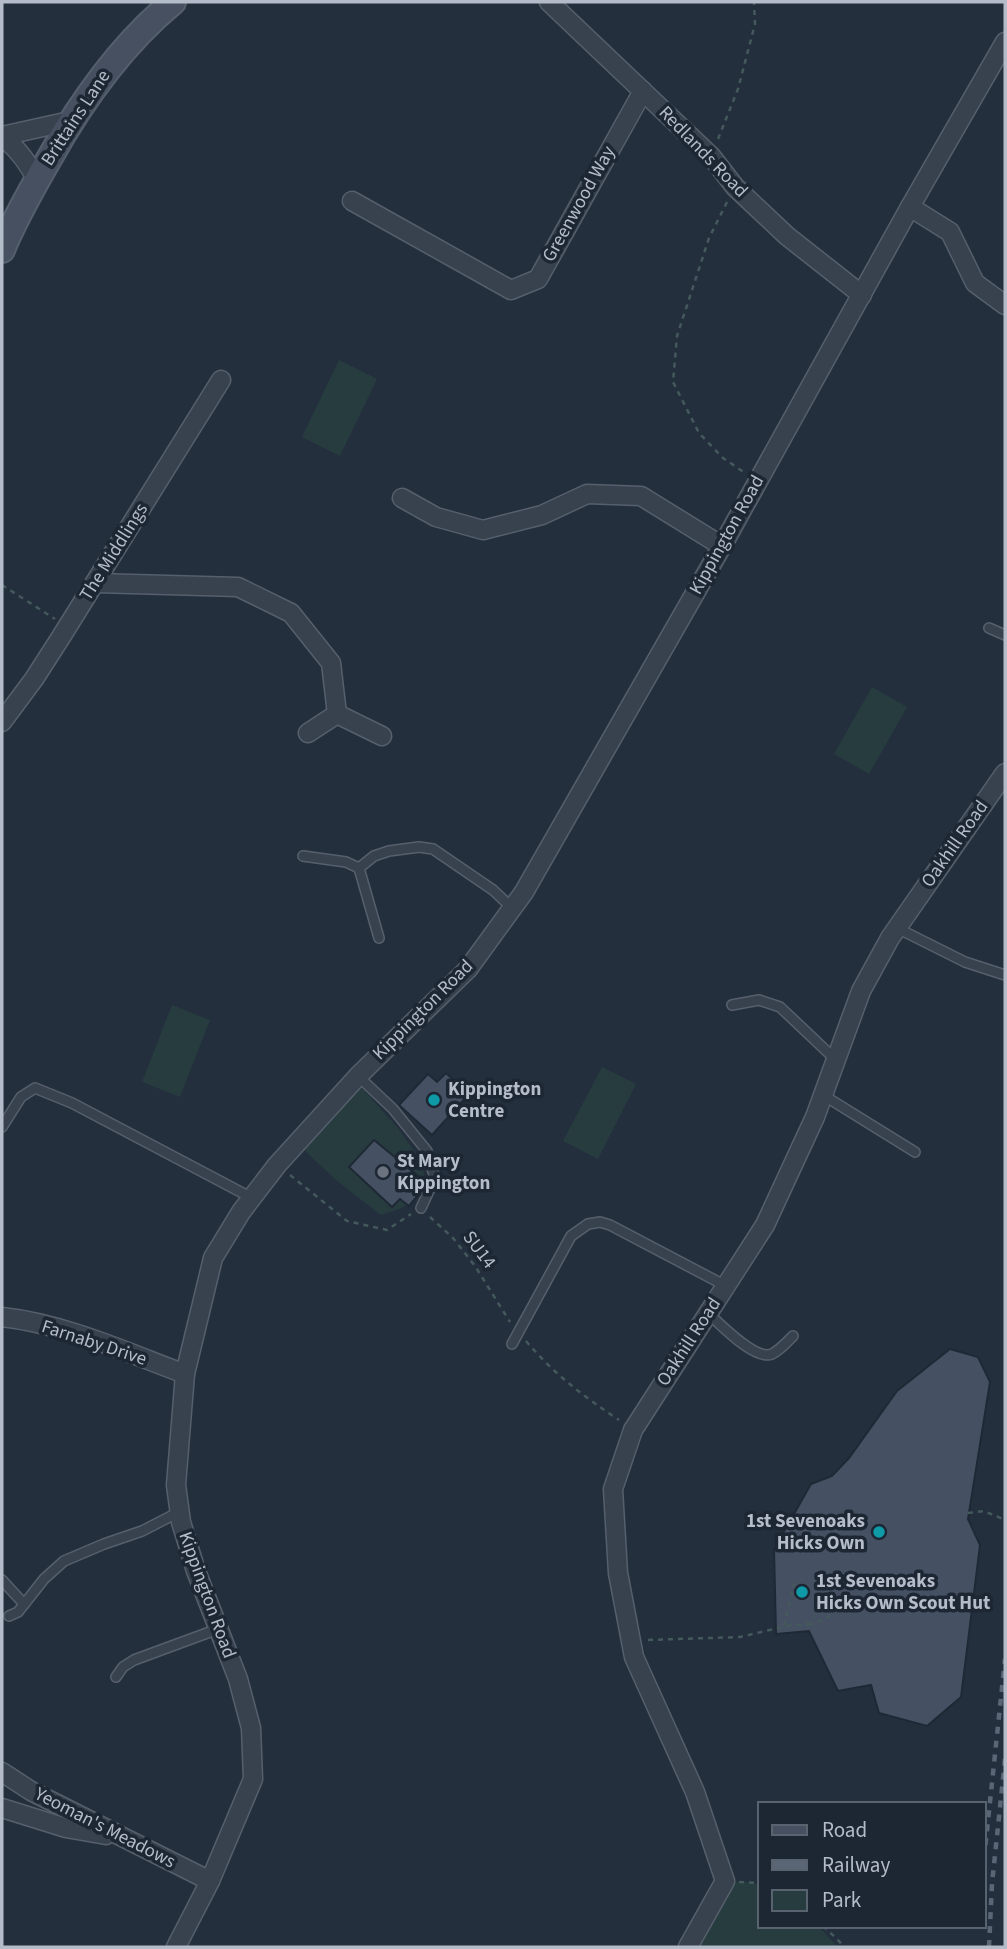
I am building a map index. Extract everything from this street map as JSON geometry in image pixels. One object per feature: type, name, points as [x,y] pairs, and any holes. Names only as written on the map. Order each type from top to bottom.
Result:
[{"type":"street","name":"Brittains Lane","points":[[2,250],[15,218],[71,121],[122,51],[173,2]]},
{"type":"street","name":"Redlands Road","points":[[549,2],[711,156],[735,187],[787,236],[862,295]]},
{"type":"street","name":"Kippington Road","points":[[176,1947],[210,1881],[253,1779],[251,1728],[238,1679],[196,1571],[181,1522],[176,1485],[185,1374],[213,1258],[241,1212],[277,1165],[358,1076],[468,969],[512,908],[722,546],[910,207],[1005,43]]},
{"type":"street","name":"Greenwood Way","points":[[352,201],[511,290],[537,279],[643,91]]},
{"type":"street","points":[[2,137],[71,121]]},
{"type":"street","points":[[2,137],[23,156],[37,180]]},
{"type":"street","points":[[910,207],[950,232],[975,283],[1005,305]]},
{"type":"street","name":"The Middlings","points":[[2,722],[34,679],[96,583],[222,380]]},
{"type":"street","points":[[402,498],[436,517],[483,530],[542,516],[587,494],[642,496],[722,546]]},
{"type":"street","points":[[96,583],[238,587],[291,612],[331,663],[337,714]]},
{"type":"street","points":[[308,733],[337,714]]},
{"type":"street","points":[[337,714],[382,736]]},
{"type":"street","name":"Oakhill Road","points":[[725,1881],[695,1792],[634,1657],[618,1573],[613,1489],[633,1430],[765,1224],[815,1116],[861,991],[897,928],[1005,772]]},
{"type":"street","name":"Farnaby Drive","points":[[2,1317],[20,1319],[92,1339],[185,1374]]},
{"type":"street","name":"Yeoman's Meadows","points":[[2,1772],[31,1791],[210,1881]]},
{"type":"street","points":[[2,1808],[66,1828],[126,1839]]},
{"type":"street","points":[[688,1947],[725,1881]]},
{"type":"lane","points":[[989,628],[1005,635]]},
{"type":"lane","points":[[359,868],[374,856],[389,851],[419,847],[433,849],[493,890],[512,908]]},
{"type":"lane","points":[[303,856],[346,862],[359,868],[379,937]]},
{"type":"lane","points":[[897,928],[965,962],[1005,975]]},
{"type":"lane","points":[[732,1005],[758,1000],[780,1007],[836,1060]]},
{"type":"lane","points":[[358,1076],[393,1109],[427,1151],[435,1178],[421,1208]]},
{"type":"lane","points":[[2,1128],[21,1097],[35,1088],[72,1103],[252,1198]]},
{"type":"lane","points":[[823,1095],[915,1152]]},
{"type":"lane","points":[[512,1344],[571,1236],[587,1224],[600,1222],[610,1225],[726,1286]]},
{"type":"lane","points":[[708,1313],[751,1350],[762,1355],[770,1355],[793,1336]]},
{"type":"lane","points":[[9,1616],[18,1612],[44,1579],[64,1561],[142,1531],[180,1512]]},
{"type":"lane","points":[[2,1580],[24,1604]]},
{"type":"lane","points":[[116,1677],[123,1667],[134,1660],[218,1629]]},
{"type":"path","points":[[711,156],[738,89],[755,24],[754,2]]},
{"type":"path","points":[[735,187],[709,238],[677,336],[673,382],[699,433],[723,458],[757,481]]},
{"type":"path","points":[[2,585],[67,626]]},
{"type":"path","points":[[277,1165],[347,1222],[387,1230],[421,1208]]},
{"type":"path","name":"SU14","points":[[421,1208],[453,1238],[507,1318],[542,1360],[576,1391],[633,1430]]},
{"type":"path","points":[[968,1513],[984,1511],[1005,1520]]},
{"type":"path","points":[[785,1626],[794,1584],[797,1584]]},
{"type":"path","points":[[631,1641],[740,1637],[796,1624],[805,1626],[818,1622],[838,1608]]},
{"type":"path","points":[[805,1626],[814,1617]]},
{"type":"path","points":[[725,1881],[758,1882]]},
{"type":"path","points":[[825,1928],[844,1947]]},
{"type":"green space","points":[[339,360],[377,379],[340,456],[302,437]]},
{"type":"green space","points":[[872,687],[907,707],[869,774],[834,754]]},
{"type":"green space","points":[[172,1005],[210,1020],[180,1097],[142,1082]]},
{"type":"green space","points":[[602,1067],[636,1084],[598,1159],[563,1141]]},
{"type":"green space","points":[[361,1087],[397,1127],[422,1162],[425,1185],[420,1192],[407,1205],[381,1215],[337,1181],[304,1150]]},
{"type":"green space","points":[[741,1881],[758,1884],[758,1928],[820,1928],[838,1947],[689,1947],[725,1883]]},
{"type":"building","name":"Kippington Centre","points":[[446,1073],[469,1094],[432,1135],[399,1105],[428,1074],[437,1082]]},
{"type":"building","name":"St Mary Kippington","points":[[374,1140],[418,1176],[410,1186],[419,1194],[409,1206],[400,1199],[392,1207],[349,1167]]},
{"type":"building","name":"1st Sevenoaks Hicks Own","points":[[950,1349],[978,1357],[990,1382],[968,1519],[980,1545],[961,1697],[927,1726],[879,1713],[871,1685],[838,1691],[809,1631],[776,1634],[774,1549],[811,1484],[832,1476],[849,1458],[897,1391]]},
{"type":"railway","points":[[986,1840],[1005,1659]]},
{"type":"railway","points":[[989,1947],[992,1884],[1005,1759]]},
{"type":"place","name":"Kippington Centre","points":[[434,1100]]},
{"type":"place","name":"St Mary Kippington","points":[[383,1172]]},
{"type":"place","name":"1st Sevenoaks Hicks Own","points":[[879,1532]]},
{"type":"place","name":"1st Sevenoaks Hicks Own Scout Hut","points":[[802,1592]]}]
